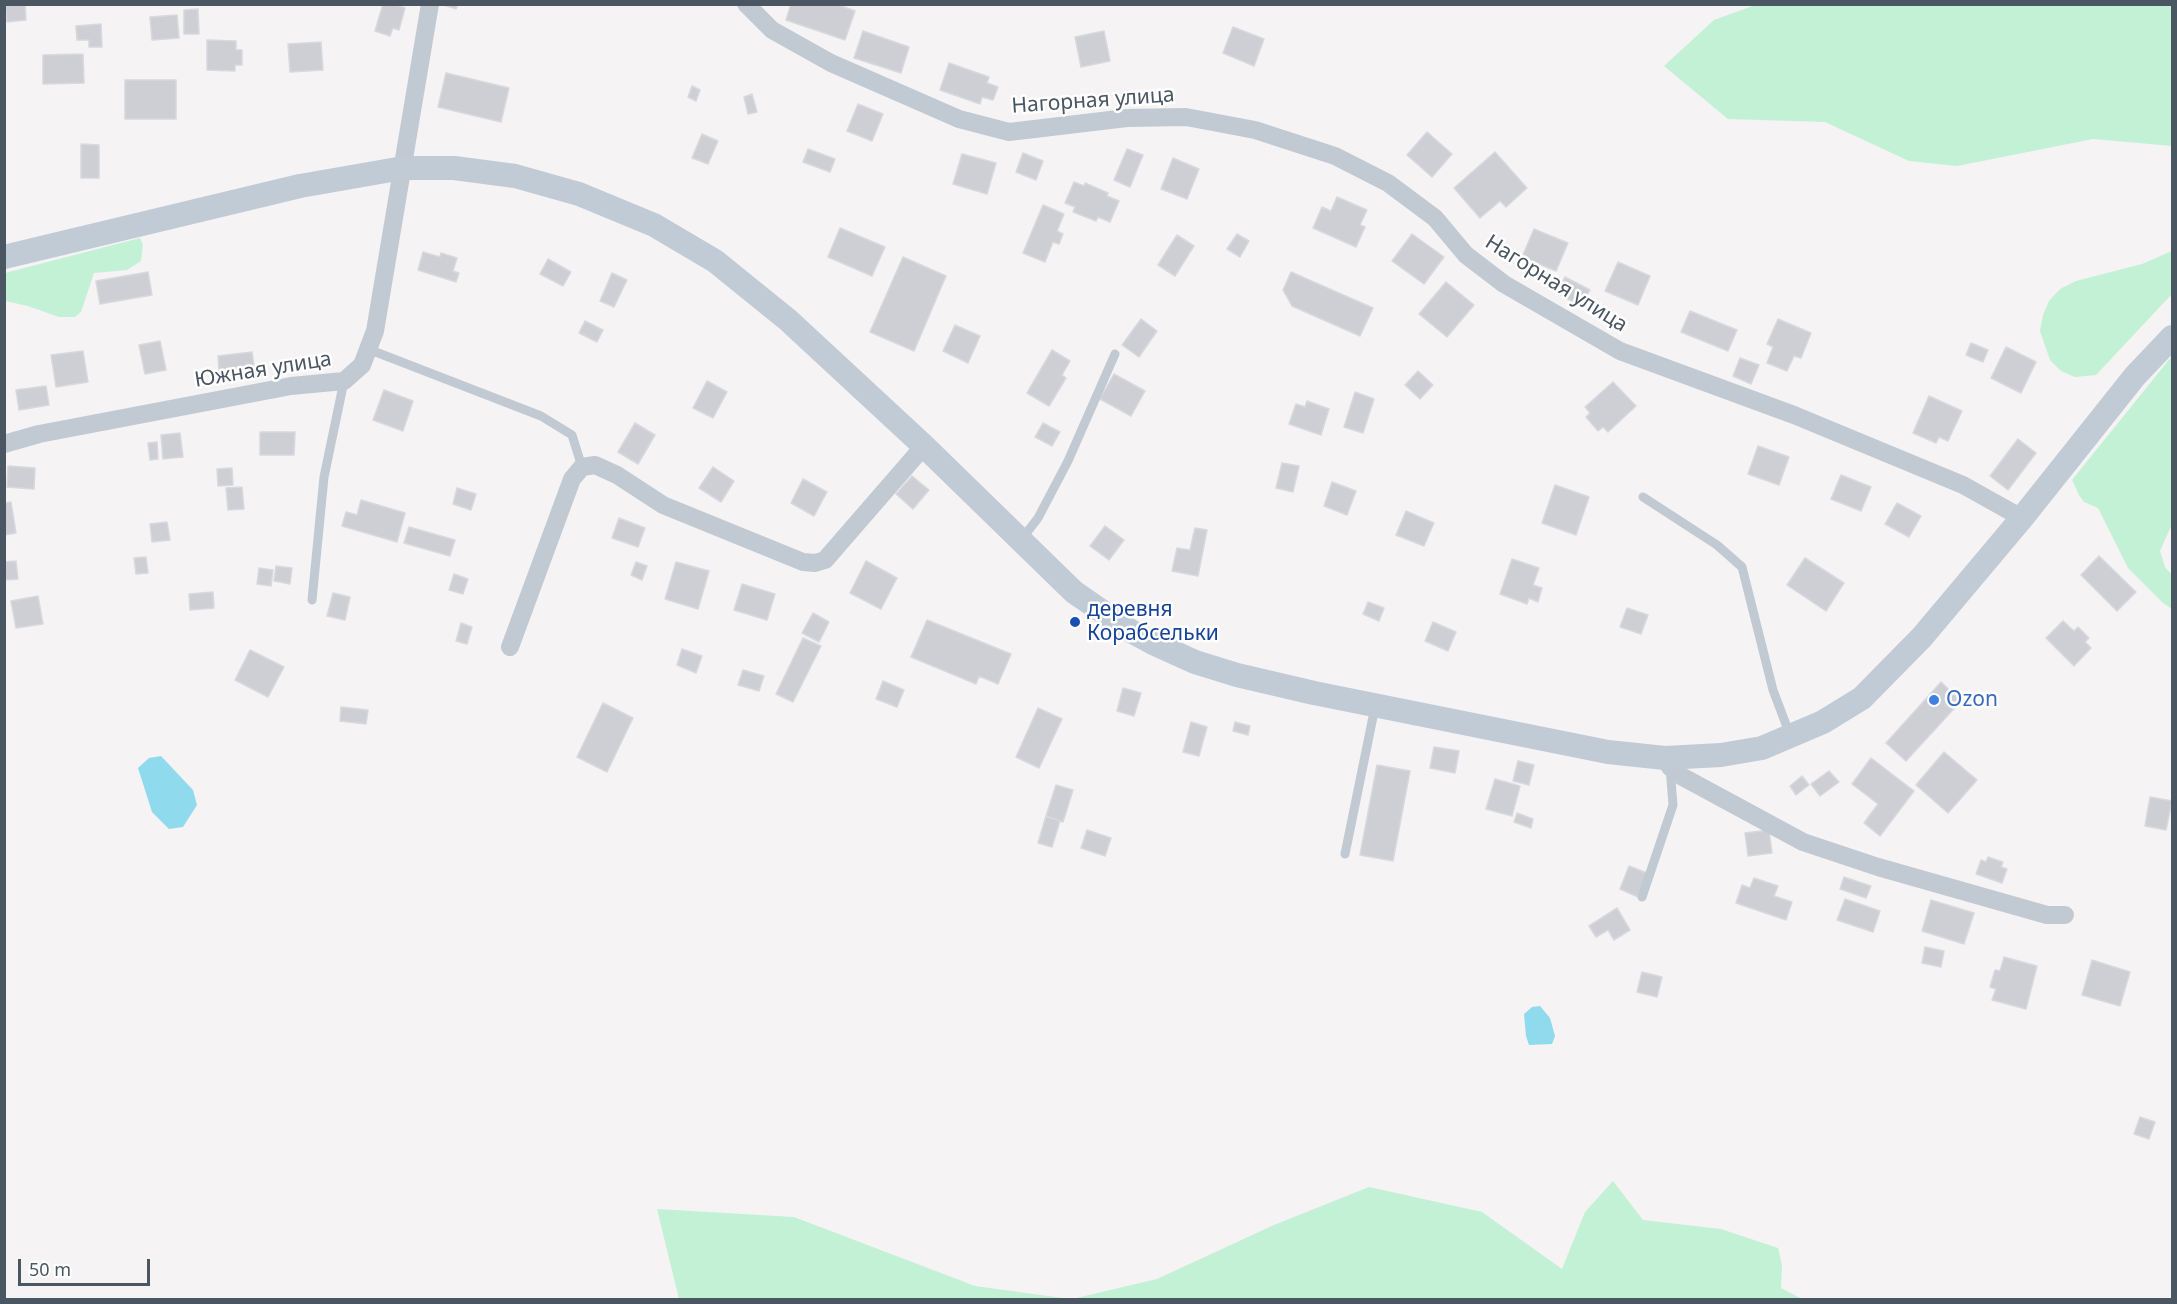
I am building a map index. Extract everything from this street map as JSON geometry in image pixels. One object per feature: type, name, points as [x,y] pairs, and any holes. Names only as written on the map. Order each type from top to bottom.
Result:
[{"type":"main road","points":[[4,257],[300,186],[403,168],[454,168],[515,176],[579,194],[654,225],[715,261],[771,307],[924,446],[1074,591],[1153,644],[1195,662],[1237,675],[1375,705],[1667,762],[1762,748],[1823,722],[1862,698],[1922,637],[2022,518],[2135,376],[2172,337]]},
{"type":"street","name":"Южная улица","points":[[4,444],[39,434],[291,386],[344,381],[362,365],[375,331],[430,4]]},
{"type":"street","name":"Нагорная улица","points":[[746,4],[772,30],[831,63],[959,119],[1009,132],[1127,118],[1186,117],[1255,130],[1335,156],[1388,183],[1426,211],[1435,218],[1466,255],[1504,284],[1620,351],[1804,419],[1964,485],[2022,518]]},
{"type":"street","points":[[510,647],[572,479],[582,468],[595,465],[618,475],[663,505],[803,562],[815,563],[825,560],[924,446]]},
{"type":"street","points":[[1667,762],[1681,776],[1803,842],[1878,867],[2047,915],[2065,915]]},
{"type":"lane","points":[[368,349],[541,416],[572,435],[582,468]]},
{"type":"lane","points":[[1021,540],[1038,518],[1068,461],[1115,354]]},
{"type":"lane","points":[[312,600],[324,477],[344,381]]},
{"type":"lane","points":[[1643,496],[1717,545],[1742,567],[1773,690],[1790,737]]},
{"type":"lane","points":[[1345,854],[1375,705]]},
{"type":"lane","points":[[1642,897],[1672,805],[1667,762]]},
{"type":"green space","points":[[1758,4],[2172,5],[2172,146],[2093,139],[1957,166],[1909,161],[1825,122],[1728,119],[1664,66],[1714,20]]},
{"type":"green space","points":[[140,238],[143,245],[141,261],[127,270],[94,273],[81,312],[75,317],[59,317],[5,301],[5,273]]},
{"type":"green space","points":[[2172,251],[2172,294],[2096,375],[2075,377],[2061,371],[2050,360],[2040,331],[2049,301],[2060,289],[2076,281],[2142,264]]},
{"type":"green space","points":[[2172,356],[2172,524],[2160,551],[2165,567],[2172,575],[2172,609],[2128,568],[2098,508],[2084,502],[2072,480]]},
{"type":"green space","points":[[1613,1181],[1643,1220],[1721,1229],[1778,1248],[1782,1265],[1781,1288],[1802,1299],[1072,1299],[1157,1279],[1274,1225],[1369,1187],[1482,1212],[1562,1269],[1585,1212]]},
{"type":"green space","points":[[657,1209],[794,1217],[975,1286],[1070,1299],[679,1299]]},
{"type":"water","points":[[161,756],[193,790],[197,805],[183,827],[169,829],[152,812],[138,768],[149,758]]},
{"type":"water","points":[[1540,1006],[1550,1018],[1555,1036],[1552,1044],[1529,1045],[1524,1014],[1532,1007]]},
{"type":"building","points":[[5,4],[25,4],[26,20],[7,22]]},
{"type":"building","points":[[383,4],[394,4],[405,8],[399,30],[393,28],[390,36],[375,31]]},
{"type":"building","points":[[441,4],[458,4],[456,9]]},
{"type":"building","points":[[791,4],[836,4],[855,11],[845,40],[786,20]]},
{"type":"building","points":[[198,9],[199,34],[184,34],[184,10]]},
{"type":"building","points":[[177,15],[179,38],[152,40],[150,17]]},
{"type":"building","points":[[101,24],[102,47],[89,47],[89,40],[77,40],[76,26]]},
{"type":"building","points":[[1233,27],[1264,39],[1254,66],[1223,53]]},
{"type":"building","points":[[863,31],[909,47],[901,73],[854,58]]},
{"type":"building","points":[[1104,31],[1110,61],[1081,67],[1075,37]]},
{"type":"building","points":[[207,40],[236,41],[236,50],[242,50],[242,65],[235,65],[235,71],[207,70]]},
{"type":"building","points":[[321,42],[323,70],[290,72],[288,44]]},
{"type":"building","points":[[83,54],[84,83],[43,84],[43,55]]},
{"type":"building","points":[[949,63],[989,77],[987,83],[998,87],[993,100],[982,97],[980,104],[940,90]]},
{"type":"building","points":[[446,73],[509,88],[501,122],[438,107]]},
{"type":"building","points":[[125,80],[176,80],[176,119],[125,119]]},
{"type":"building","points":[[692,86],[700,90],[696,101],[688,97]]},
{"type":"building","points":[[752,94],[757,112],[748,114],[744,97]]},
{"type":"building","points":[[858,104],[883,114],[872,141],[847,131]]},
{"type":"building","points":[[1427,132],[1452,154],[1432,177],[1407,155]]},
{"type":"building","points":[[702,134],[718,141],[708,164],[692,158]]},
{"type":"building","points":[[81,144],[99,145],[99,178],[81,178]]},
{"type":"building","points":[[808,149],[835,159],[830,172],[803,162]]},
{"type":"building","points":[[1127,149],[1143,155],[1130,187],[1114,180]]},
{"type":"building","points":[[1495,152],[1527,188],[1506,207],[1500,201],[1480,218],[1454,188]]},
{"type":"building","points":[[1023,153],[1043,161],[1036,180],[1016,172]]},
{"type":"building","points":[[962,154],[996,163],[987,194],[953,184]]},
{"type":"building","points":[[1173,158],[1199,169],[1187,199],[1161,189]]},
{"type":"building","points":[[1074,182],[1084,186],[1085,183],[1108,193],[1107,196],[1119,201],[1110,222],[1098,217],[1096,221],[1073,212],[1075,207],[1065,203]]},
{"type":"building","points":[[1337,197],[1367,210],[1360,225],[1365,227],[1356,247],[1313,228],[1322,207],[1331,211]]},
{"type":"building","points":[[1043,205],[1064,214],[1057,231],[1063,234],[1059,244],[1053,242],[1045,262],[1023,253]]},
{"type":"building","points":[[840,228],[885,247],[872,276],[828,257]]},
{"type":"building","points":[[1534,229],[1568,243],[1556,271],[1522,257]]},
{"type":"building","points":[[1237,234],[1249,241],[1240,257],[1227,249]]},
{"type":"building","points":[[1412,234],[1444,257],[1424,284],[1392,261]]},
{"type":"building","points":[[1177,235],[1194,246],[1175,276],[1158,265]]},
{"type":"building","points":[[423,252],[440,257],[441,253],[457,258],[453,271],[459,273],[456,282],[418,270]]},
{"type":"building","points":[[903,257],[946,276],[914,351],[870,332]]},
{"type":"building","points":[[548,259],[571,272],[563,286],[540,274]]},
{"type":"building","points":[[1618,262],[1650,276],[1638,305],[1605,291]]},
{"type":"building","points":[[148,272],[152,295],[100,304],[96,281]]},
{"type":"building","points":[[1291,272],[1373,308],[1360,336],[1292,306],[1283,290]]},
{"type":"building","points":[[612,273],[627,280],[614,307],[600,301]]},
{"type":"building","points":[[1565,277],[1590,290],[1581,306],[1557,293]]},
{"type":"building","points":[[1446,282],[1474,305],[1447,337],[1419,314]]},
{"type":"building","points":[[1690,311],[1737,330],[1728,351],[1681,332]]},
{"type":"building","points":[[1141,319],[1157,331],[1139,357],[1122,345]]},
{"type":"building","points":[[1778,319],[1811,333],[1801,358],[1794,356],[1787,371],[1767,363],[1773,347],[1767,344]]},
{"type":"building","points":[[585,321],[603,330],[597,342],[579,333]]},
{"type":"building","points":[[955,325],[980,336],[968,363],[943,351]]},
{"type":"building","points":[[160,341],[166,370],[145,374],[139,345]]},
{"type":"building","points":[[1971,343],[1988,350],[1983,362],[1966,355]]},
{"type":"building","points":[[2006,347],[2036,362],[2021,393],[1991,378]]},
{"type":"building","points":[[1052,350],[1070,361],[1062,375],[1066,378],[1049,406],[1027,393]]},
{"type":"building","points":[[83,351],[88,382],[56,387],[51,355]]},
{"type":"building","points":[[252,352],[254,366],[219,370],[218,356]]},
{"type":"building","points":[[1740,358],[1759,365],[1751,384],[1733,376]]},
{"type":"building","points":[[1418,371],[1433,385],[1420,399],[1405,385]]},
{"type":"building","points":[[1114,374],[1145,391],[1131,416],[1100,399]]},
{"type":"building","points":[[707,381],[727,392],[713,418],[693,408]]},
{"type":"building","points":[[1613,382],[1636,406],[1608,432],[1603,427],[1598,431],[1586,417],[1590,413],[1585,407]]},
{"type":"building","points":[[46,386],[49,405],[19,410],[16,390]]},
{"type":"building","points":[[384,390],[413,401],[403,431],[373,420]]},
{"type":"building","points":[[1355,392],[1374,399],[1363,433],[1344,427]]},
{"type":"building","points":[[1929,396],[1962,411],[1948,441],[1939,437],[1936,443],[1913,433]]},
{"type":"building","points":[[1307,401],[1329,409],[1321,435],[1289,424],[1296,404],[1305,407]]},
{"type":"building","points":[[635,423],[655,435],[638,464],[618,452]]},
{"type":"building","points":[[1043,423],[1060,432],[1052,446],[1035,437]]},
{"type":"building","points":[[260,432],[295,432],[294,455],[260,455]]},
{"type":"building","points":[[180,433],[183,457],[163,459],[161,435]]},
{"type":"building","points":[[2018,439],[2036,453],[2008,490],[1990,476]]},
{"type":"building","points":[[157,442],[158,459],[150,460],[148,443]]},
{"type":"building","points":[[1758,446],[1789,457],[1779,485],[1748,474]]},
{"type":"building","points":[[1282,463],[1299,466],[1293,492],[1276,488]]},
{"type":"building","points":[[8,466],[35,468],[34,489],[7,487]]},
{"type":"building","points":[[713,467],[734,481],[721,502],[699,488]]},
{"type":"building","points":[[232,468],[233,485],[218,486],[217,469]]},
{"type":"building","points":[[1841,475],[1871,487],[1861,511],[1831,499]]},
{"type":"building","points":[[912,476],[929,490],[913,509],[896,494]]},
{"type":"building","points":[[803,479],[827,492],[814,516],[791,503]]},
{"type":"building","points":[[1332,482],[1356,491],[1347,515],[1324,506]]},
{"type":"building","points":[[1555,485],[1589,497],[1576,535],[1542,523]]},
{"type":"building","points":[[242,487],[244,509],[228,510],[226,488]]},
{"type":"building","points":[[457,488],[476,494],[471,510],[453,504]]},
{"type":"building","points":[[361,500],[405,513],[397,542],[342,526],[346,512],[357,515]]},
{"type":"building","points":[[11,502],[16,533],[4,535],[4,503]]},
{"type":"building","points":[[1897,503],[1921,516],[1909,537],[1885,524]]},
{"type":"building","points":[[1406,511],[1434,523],[1424,546],[1396,535]]},
{"type":"building","points":[[619,518],[645,528],[638,547],[612,538]]},
{"type":"building","points":[[167,522],[170,540],[152,542],[150,524]]},
{"type":"building","points":[[1105,526],[1124,540],[1109,560],[1090,546]]},
{"type":"building","points":[[409,527],[455,540],[450,556],[404,543]]},
{"type":"building","points":[[1195,528],[1207,530],[1198,576],[1172,571],[1177,548],[1190,550]]},
{"type":"building","points":[[2099,556],[2136,592],[2117,611],[2081,575]]},
{"type":"building","points":[[146,557],[148,573],[136,574],[134,558]]},
{"type":"building","points":[[1805,558],[1844,583],[1826,611],[1787,585]]},
{"type":"building","points":[[1512,559],[1539,568],[1533,585],[1542,588],[1538,602],[1529,598],[1527,604],[1500,594]]},
{"type":"building","points":[[16,561],[18,579],[4,580],[4,562]]},
{"type":"building","points":[[866,561],[897,578],[881,609],[850,593]]},
{"type":"building","points":[[636,562],[647,566],[642,580],[631,575]]},
{"type":"building","points":[[676,562],[709,571],[698,609],[665,599]]},
{"type":"building","points":[[276,566],[292,568],[290,584],[274,581]]},
{"type":"building","points":[[259,568],[273,570],[271,586],[257,584]]},
{"type":"building","points":[[454,574],[468,579],[463,594],[449,590]]},
{"type":"building","points":[[742,584],[775,594],[767,620],[734,610]]},
{"type":"building","points":[[213,592],[214,608],[190,610],[189,594]]},
{"type":"building","points":[[333,593],[350,597],[345,620],[327,616]]},
{"type":"building","points":[[38,596],[43,624],[16,628],[11,601]]},
{"type":"building","points":[[1368,602],[1384,608],[1379,621],[1363,614]]},
{"type":"building","points":[[1627,608],[1648,615],[1641,634],[1620,627]]},
{"type":"building","points":[[813,613],[829,622],[819,642],[802,633]]},
{"type":"building","points":[[927,620],[1011,654],[998,684],[979,676],[976,684],[911,657]]},
{"type":"building","points":[[2063,621],[2074,631],[2078,627],[2089,638],[2085,642],[2091,648],[2074,666],[2046,638]]},
{"type":"building","points":[[1433,622],[1456,632],[1448,651],[1425,641]]},
{"type":"building","points":[[461,623],[472,627],[467,644],[456,641]]},
{"type":"building","points":[[803,638],[821,646],[793,702],[776,694]]},
{"type":"building","points":[[682,649],[702,656],[696,673],[677,665]]},
{"type":"building","points":[[250,650],[284,667],[268,697],[235,680]]},
{"type":"building","points":[[743,670],[764,676],[759,691],[738,685]]},
{"type":"building","points":[[883,681],[904,690],[897,707],[876,699]]},
{"type":"building","points":[[1941,682],[1961,701],[1906,761],[1886,743]]},
{"type":"building","points":[[1123,688],[1141,693],[1134,716],[1117,711]]},
{"type":"building","points":[[603,703],[633,718],[607,772],[577,757]]},
{"type":"building","points":[[341,707],[368,710],[366,724],[340,721]]},
{"type":"building","points":[[1038,708],[1062,719],[1039,768],[1016,757]]},
{"type":"building","points":[[1191,722],[1207,727],[1199,756],[1183,752]]},
{"type":"building","points":[[1235,722],[1250,726],[1248,735],[1233,731]]},
{"type":"building","points":[[1434,747],[1459,751],[1455,773],[1430,768]]},
{"type":"building","points":[[1944,752],[1977,780],[1948,813],[1916,785]]},
{"type":"building","points":[[1871,758],[1914,791],[1880,836],[1864,823],[1878,804],[1852,784]]},
{"type":"building","points":[[1518,761],[1534,765],[1529,785],[1513,781]]},
{"type":"building","points":[[1377,765],[1410,771],[1393,861],[1360,855]]},
{"type":"building","points":[[1829,771],[1839,782],[1820,796],[1811,784]]},
{"type":"building","points":[[1802,776],[1809,785],[1796,795],[1790,786]]},
{"type":"building","points":[[1495,779],[1520,786],[1512,816],[1486,809]]},
{"type":"building","points":[[1056,785],[1073,790],[1063,822],[1046,816]]},
{"type":"building","points":[[2150,797],[2172,801],[2166,830],[2145,826]]},
{"type":"building","points":[[1517,813],[1533,819],[1531,828],[1514,822]]},
{"type":"building","points":[[1046,816],[1060,821],[1052,847],[1038,843]]},
{"type":"building","points":[[1087,830],[1111,838],[1105,856],[1081,848]]},
{"type":"building","points":[[1769,830],[1772,853],[1748,856],[1745,833]]},
{"type":"building","points":[[1988,857],[2003,862],[2001,867],[2007,869],[2002,883],[1976,874],[1981,860],[1986,862]]},
{"type":"building","points":[[1629,866],[1647,873],[1638,897],[1620,889]]},
{"type":"building","points":[[1844,877],[1871,886],[1866,898],[1840,889]]},
{"type":"building","points":[[1754,878],[1778,886],[1774,896],[1792,902],[1786,920],[1736,903],[1742,885],[1750,888]]},
{"type":"building","points":[[1845,899],[1880,911],[1873,932],[1837,920]]},
{"type":"building","points":[[1931,900],[1974,913],[1964,944],[1922,931]]},
{"type":"building","points":[[1617,908],[1630,930],[1614,940],[1608,930],[1596,937],[1589,926]]},
{"type":"building","points":[[1925,947],[1944,951],[1941,967],[1922,963]]},
{"type":"building","points":[[2004,957],[2037,966],[2026,1009],[1992,1000],[1996,989],[1990,987],[1995,970],[2000,971]]},
{"type":"building","points":[[2092,960],[2130,972],[2120,1006],[2082,995]]},
{"type":"building","points":[[1642,972],[1662,977],[1657,997],[1637,992]]},
{"type":"building","points":[[2140,1117],[2155,1122],[2149,1139],[2134,1134]]},
{"type":"place","name":"деревня Корабсельки","points":[[1075,622]]},
{"type":"place","name":"Ozon","points":[[1934,700]]}]
